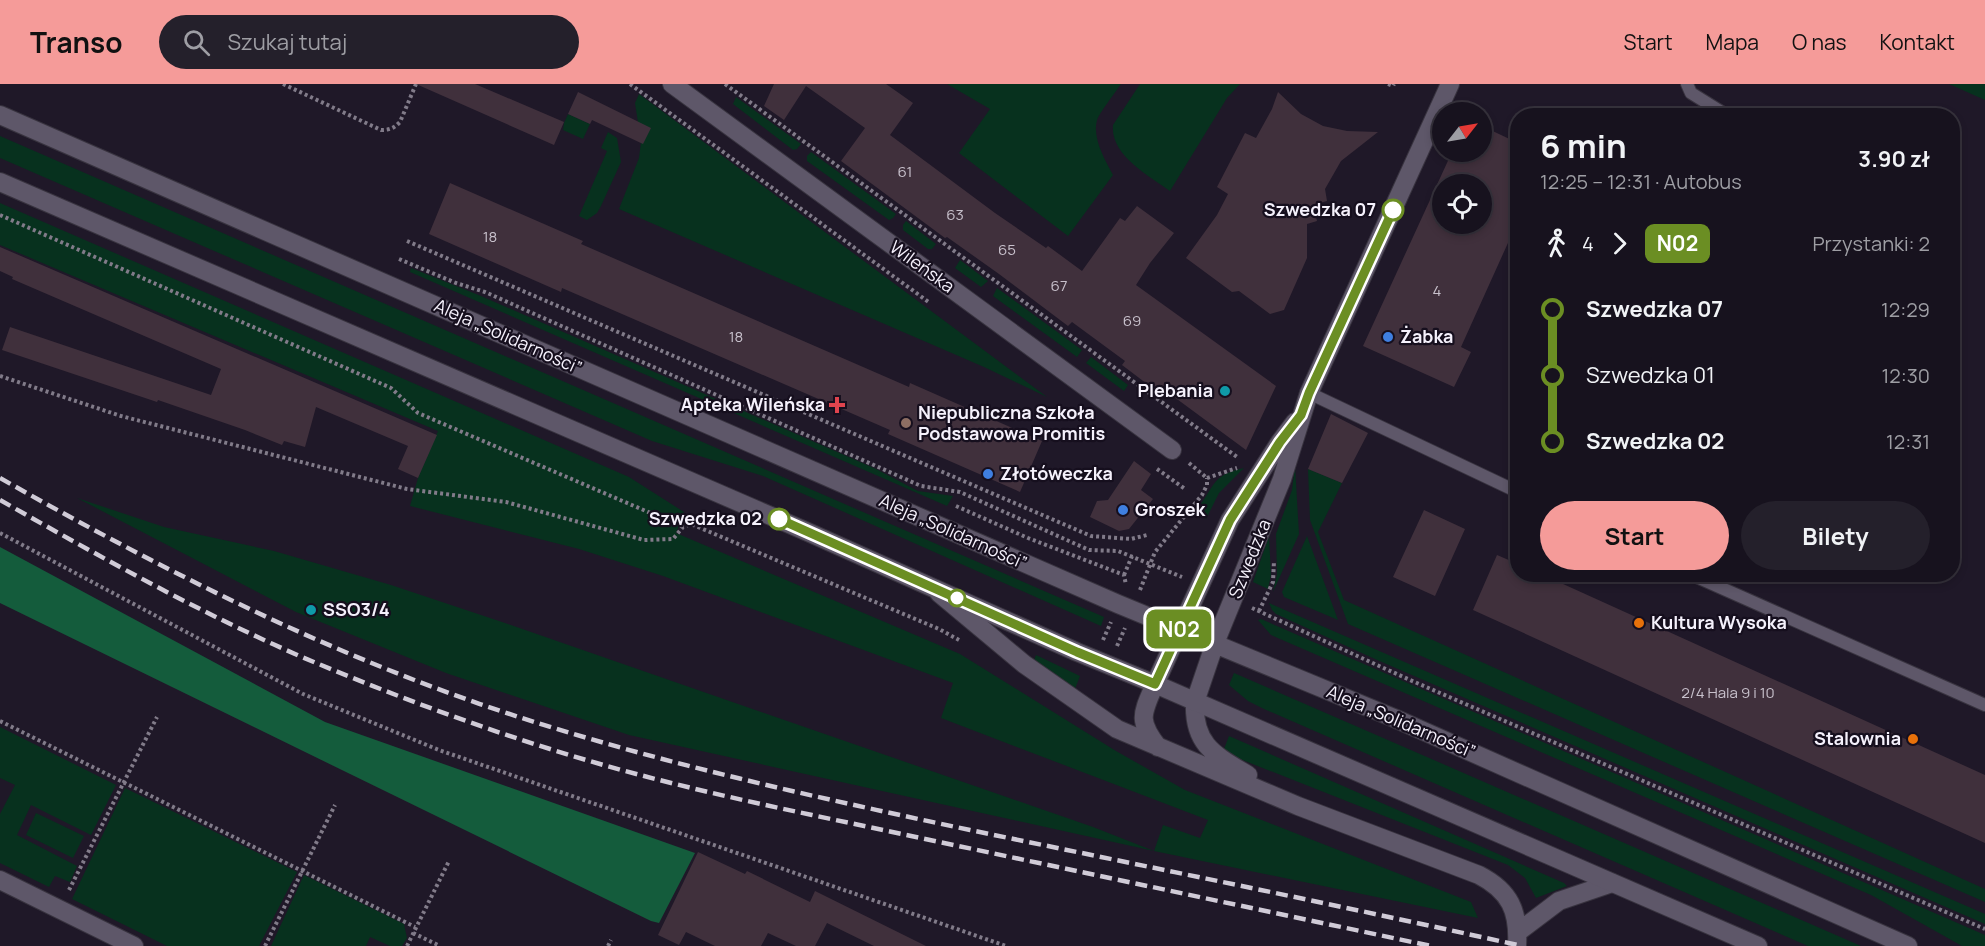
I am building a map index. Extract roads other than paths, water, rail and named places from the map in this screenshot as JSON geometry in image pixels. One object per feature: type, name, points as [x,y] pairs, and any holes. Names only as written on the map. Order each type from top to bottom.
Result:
[{"type":"main road","name":"Wileńska","points":[[672,84],[1172,450]]},
{"type":"main road","name":"Szwedzka","points":[[1195,702],[1215,644],[1282,479],[1309,393],[1450,84]]},
{"type":"main road","name":"Aleja „Solidarności”","points":[[0,115],[1132,610],[1394,718],[1908,946]]},
{"type":"main road","points":[[0,182],[931,586],[1109,666],[1758,946]]},
{"type":"main road","name":"Szwedzka","points":[[1158,747],[1148,733],[1143,711],[1235,511],[1280,442],[1301,415]]},
{"type":"main road","points":[[931,586],[1024,664],[1117,729],[1298,806],[1491,881],[1507,896],[1518,939],[1559,901],[1612,883]]},
{"type":"main road","points":[[1195,702],[1194,718],[1197,729],[1208,748],[1215,755],[1298,806]]},
{"type":"main road","points":[[0,880],[134,946]]},
{"type":"lane","points":[[1687,84],[1691,93],[1715,108]]},
{"type":"lane","points":[[1309,393],[1510,488]]},
{"type":"lane","points":[[1708,582],[1985,705]]},
{"type":"railway","points":[[0,478],[116,542],[295,630],[417,681],[540,724],[662,759],[846,803],[1522,946]]},
{"type":"railway","points":[[0,500],[149,583],[263,640],[412,701],[562,753],[759,804],[1431,946]]},
{"type":"place","name":"Szwedzka 07","points":[[1393,210]]},
{"type":"place","name":"Żabka","points":[[1388,337]]},
{"type":"place","name":"Plebania","points":[[1225,391]]},
{"type":"place","name":"Apteka Wileńska","points":[[837,405]]},
{"type":"place","name":"Niepubliczna Szkoła Podstawowa Promitis","points":[[906,423]]},
{"type":"place","name":"Złotóweczka","points":[[988,474]]},
{"type":"place","name":"Groszek","points":[[1123,510]]},
{"type":"place","name":"Szwedzka 02","points":[[779,519]]},
{"type":"place","name":"SSO3/4","points":[[311,610]]},
{"type":"place","name":"Kultura Wysoka","points":[[1639,623]]},
{"type":"place","name":"Stalownia","points":[[1913,739]]}]
